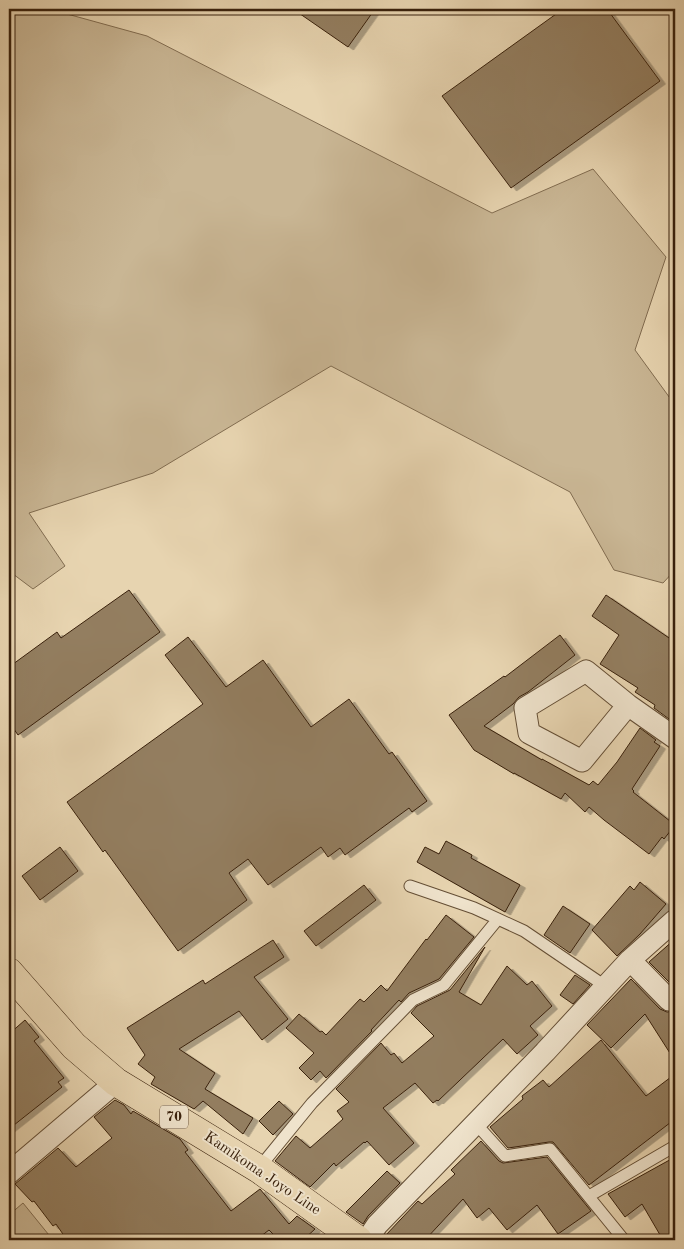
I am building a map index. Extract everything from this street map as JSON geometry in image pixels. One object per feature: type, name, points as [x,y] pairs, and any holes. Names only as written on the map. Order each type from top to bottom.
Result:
[{"type":"main road","name":"Kamikoma Joyo Line","points":[[9,972],[74,1046],[116,1082],[259,1169],[358,1240]]},
{"type":"street","points":[[628,705],[582,762],[529,733],[525,708],[586,671],[628,705],[675,738]]},
{"type":"street","points":[[367,1240],[377,1225],[545,1052],[630,960],[675,920]]},
{"type":"street","points":[[630,960],[669,1000],[675,998]]},
{"type":"street","points":[[9,1174],[116,1082]]},
{"type":"lane","points":[[410,886],[474,908],[524,931],[605,986]]},
{"type":"lane","points":[[259,1169],[312,1103],[413,1000],[444,985],[498,919]]},
{"type":"lane","points":[[476,1124],[505,1156],[550,1149],[624,1240]]},
{"type":"lane","points":[[589,1196],[675,1146]]},
{"type":"shaded area","points":[[17,9],[49,9],[147,36],[492,213],[593,169],[666,257],[635,350],[675,405],[675,570],[663,583],[614,570],[570,492],[331,366],[153,473],[29,513],[65,566],[33,589],[9,571],[9,20]]},
{"type":"shaded area","points":[[23,1203],[53,1240],[9,1240],[9,1215]]},
{"type":"building","points":[[293,9],[375,9],[348,47]]},
{"type":"building","points":[[563,9],[607,9],[660,81],[511,188],[442,96]]},
{"type":"building","points":[[129,590],[160,632],[18,735],[9,722],[9,667],[57,632],[61,638]]},
{"type":"building","points":[[606,595],[675,642],[675,717],[672,715],[669,719],[654,708],[655,705],[635,692],[638,688],[600,664],[619,635],[592,616]]},
{"type":"building","points":[[560,635],[575,655],[484,726],[589,785],[593,781],[598,785],[617,762],[640,728],[656,740],[654,742],[660,746],[632,789],[633,792],[675,825],[664,839],[662,837],[649,854],[589,807],[585,812],[565,793],[561,799],[474,750],[449,715],[505,677]]},
{"type":"building","points":[[188,637],[226,687],[263,660],[311,727],[349,699],[389,754],[392,752],[427,801],[412,812],[409,808],[345,855],[340,848],[328,857],[321,847],[268,885],[248,859],[229,873],[247,900],[178,951],[105,850],[103,852],[67,802],[203,704],[165,655]]},
{"type":"building","points":[[446,841],[472,855],[471,858],[520,885],[505,912],[417,862],[425,847],[439,854]]},
{"type":"building","points":[[60,847],[78,871],[40,900],[22,876]]},
{"type":"building","points":[[640,882],[666,904],[640,934],[617,956],[592,930],[630,886],[634,890]]},
{"type":"building","points":[[364,885],[376,900],[316,946],[304,931]]},
{"type":"building","points":[[563,906],[590,924],[570,953],[544,935]]},
{"type":"building","points":[[446,915],[474,937],[439,979],[409,993],[401,1002],[399,1000],[326,1078],[320,1071],[311,1080],[299,1068],[314,1053],[286,1028],[299,1014],[326,1035],[360,999],[364,1002],[381,985],[387,991]]},
{"type":"building","points":[[675,939],[675,986],[673,986],[649,962]]},
{"type":"building","points":[[273,940],[284,957],[254,977],[288,1019],[262,1040],[239,1011],[179,1049],[215,1073],[205,1089],[253,1118],[243,1134],[203,1101],[194,1109],[151,1084],[155,1077],[138,1064],[145,1055],[127,1028],[203,980],[205,984]]},
{"type":"building","points":[[485,947],[459,992],[481,1005],[507,966],[527,985],[532,981],[552,1006],[530,1026],[538,1035],[517,1054],[503,1039],[438,1101],[433,1103],[415,1083],[383,1108],[414,1143],[389,1165],[367,1141],[336,1166],[334,1163],[310,1187],[275,1161],[296,1136],[310,1148],[343,1119],[337,1111],[349,1102],[336,1089],[381,1043],[391,1055],[394,1053],[402,1063],[434,1036],[411,1013],[417,1006],[450,990]]},
{"type":"building","points":[[575,975],[590,985],[573,1004],[560,995]]},
{"type":"building","points":[[631,979],[660,1009],[667,1012],[675,1011],[675,1061],[645,1014],[611,1048],[587,1025]]},
{"type":"building","points":[[25,1020],[39,1037],[34,1041],[64,1078],[58,1082],[62,1087],[9,1129],[9,1034]]},
{"type":"building","points":[[601,1040],[646,1096],[675,1074],[675,1119],[589,1185],[553,1142],[508,1148],[490,1127],[523,1099],[522,1096],[543,1080],[549,1087]]},
{"type":"building","points":[[115,1100],[124,1105],[131,1114],[133,1111],[180,1139],[188,1150],[185,1152],[231,1211],[260,1189],[289,1224],[297,1216],[315,1229],[303,1240],[272,1240],[276,1237],[269,1230],[256,1240],[67,1240],[56,1224],[53,1226],[34,1201],[32,1202],[15,1184],[58,1148],[76,1167],[112,1138],[94,1117]]},
{"type":"building","points":[[279,1101],[293,1114],[273,1135],[259,1121]]},
{"type":"building","points":[[481,1141],[503,1163],[547,1157],[591,1211],[558,1234],[537,1205],[507,1230],[489,1208],[477,1218],[463,1199],[425,1240],[390,1240],[385,1236],[418,1201],[422,1204],[455,1174],[451,1170]]},
{"type":"building","points":[[675,1157],[675,1240],[663,1240],[642,1204],[625,1217],[608,1194]]},
{"type":"building","points":[[387,1171],[400,1183],[368,1216],[363,1224],[346,1212]]}]
